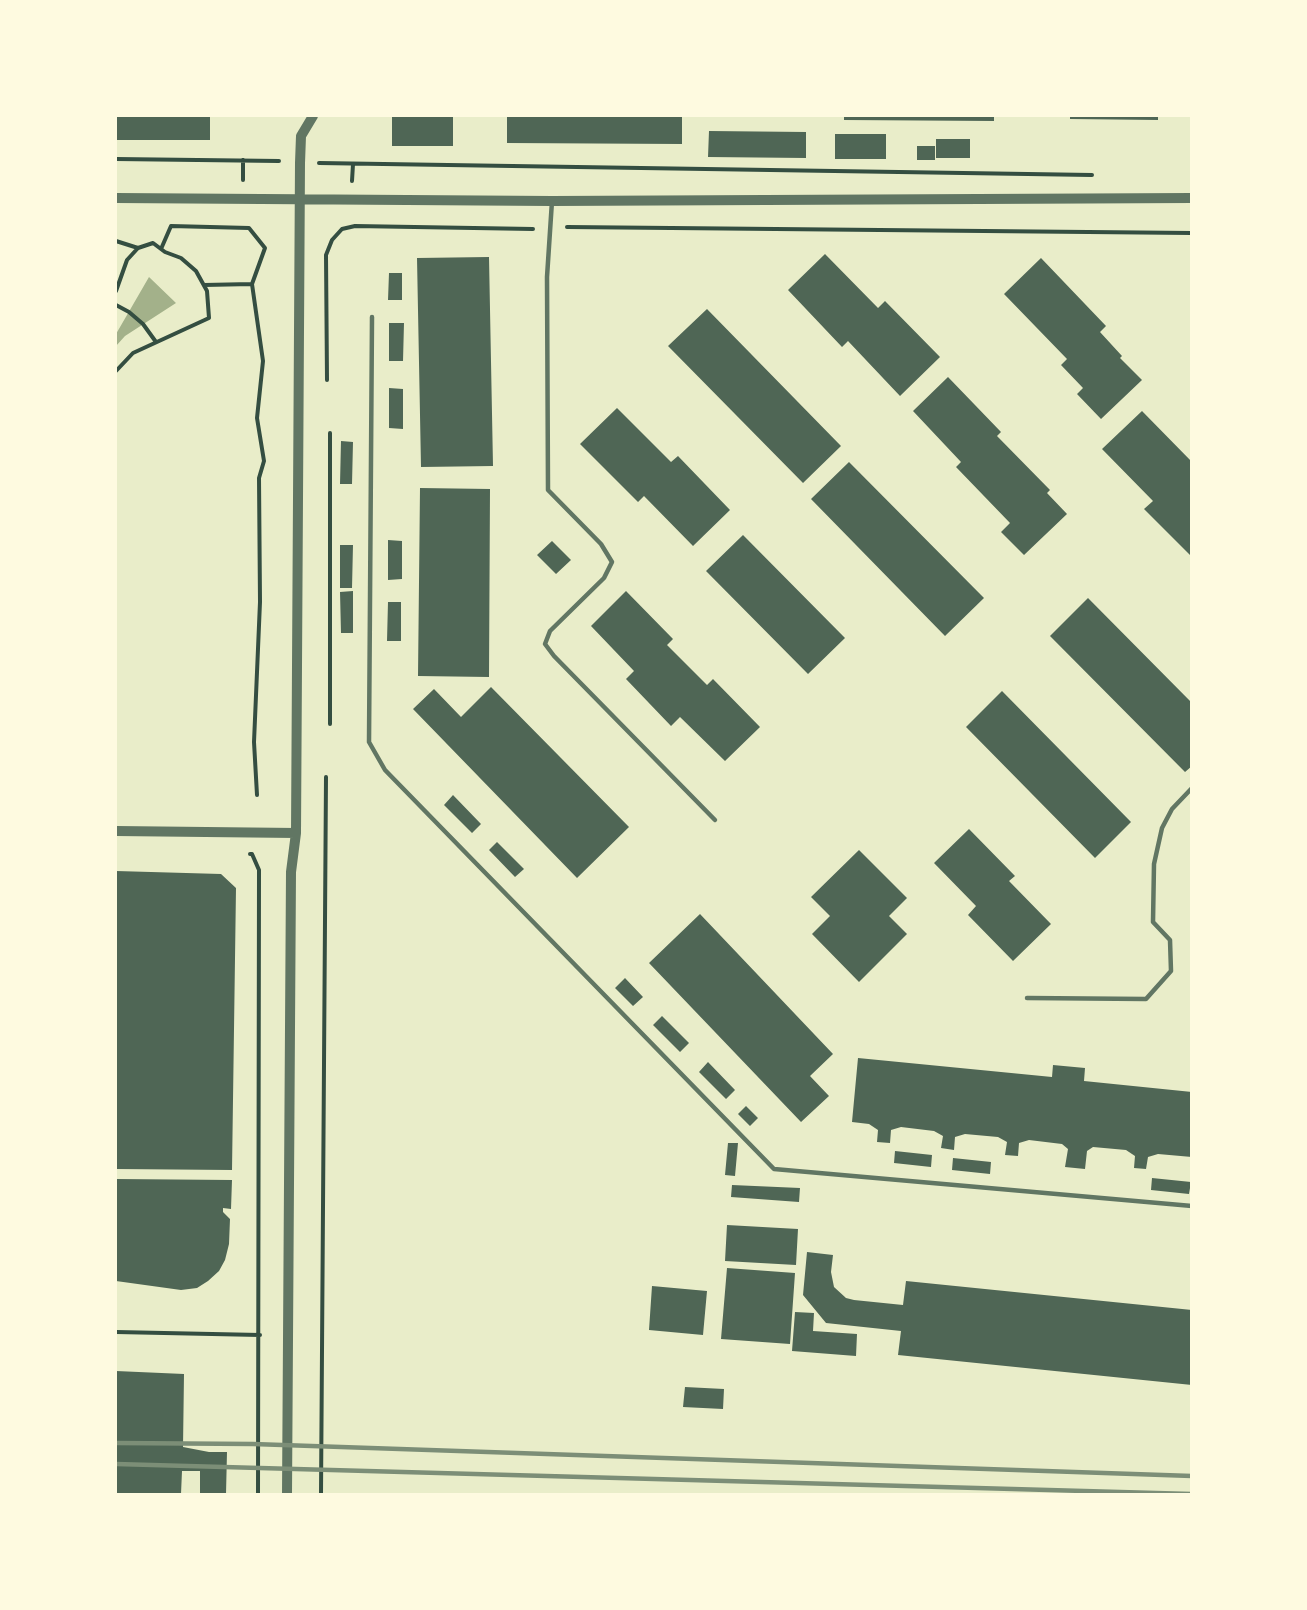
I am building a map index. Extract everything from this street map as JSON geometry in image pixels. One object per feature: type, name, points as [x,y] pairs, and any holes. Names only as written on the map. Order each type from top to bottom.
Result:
[{"type":"street","points":[[287,1494],[291,872],[296,833],[300,163],[301,136],[313,116]]},
{"type":"street","points":[[116,198],[552,201],[1191,198]]},
{"type":"street","points":[[116,831],[296,833]]},
{"type":"lane","points":[[552,201],[547,278],[548,490],[601,544],[612,561],[603,578],[550,631],[546,644],[554,656],[715,820]]},
{"type":"lane","points":[[372,317],[369,742],[385,770],[774,1169],[1191,1206]]},
{"type":"lane","points":[[1027,998],[1146,999],[1171,971],[1170,940],[1153,922],[1154,864],[1162,828],[1172,808],[1191,788]]},
{"type":"path","points":[[116,159],[1096,175]]},
{"type":"path","points":[[161,249],[171,226],[249,228],[265,248],[252,284],[263,361],[257,418],[264,461],[260,478],[260,602],[254,742],[257,795]]},
{"type":"path","points":[[327,380],[326,255],[332,240],[342,229],[355,226],[525,230],[551,227],[1191,233]]},
{"type":"path","points":[[116,241],[138,248]]},
{"type":"path","points":[[116,291],[127,260],[138,248],[153,243],[181,258],[196,271],[207,291],[209,318],[132,353],[116,371]]},
{"type":"path","points":[[203,285],[252,284]]},
{"type":"path","points":[[116,305],[143,324],[156,342]]},
{"type":"path","points":[[330,433],[330,724]]},
{"type":"path","points":[[321,1494],[326,777]]},
{"type":"path","points":[[258,1494],[259,870]]},
{"type":"path","points":[[116,1332],[260,1335]]},
{"type":"shaded area","points":[[149,277],[176,303],[125,336],[116,346],[116,334]]},
{"type":"building","points":[[116,116],[210,116],[210,140],[116,140]]},
{"type":"building","points":[[392,116],[453,116],[453,146],[392,146]]},
{"type":"building","points":[[507,116],[682,116],[682,144],[507,143]]},
{"type":"building","points":[[844,116],[994,116],[994,121],[844,120]]},
{"type":"building","points":[[1070,116],[1158,116],[1158,120],[1070,119]]},
{"type":"building","points":[[709,131],[806,132],[806,158],[708,157]]},
{"type":"building","points":[[835,134],[886,134],[886,159],[835,159]]},
{"type":"building","points":[[936,139],[970,139],[970,158],[936,158]]},
{"type":"building","points":[[917,146],[935,146],[935,160],[917,160]]},
{"type":"building","points":[[825,254],[878,308],[885,301],[940,357],[900,396],[848,341],[842,347],[788,290]]},
{"type":"building","points":[[489,257],[493,466],[421,467],[417,258]]},
{"type":"building","points":[[1041,258],[1106,326],[1100,332],[1122,356],[1120,358],[1142,380],[1101,419],[1077,394],[1083,388],[1061,365],[1067,359],[1004,294]]},
{"type":"building","points":[[389,273],[402,273],[402,300],[388,300]]},
{"type":"building","points":[[707,309],[841,446],[803,483],[668,346]]},
{"type":"building","points":[[389,323],[404,323],[403,361],[389,361]]},
{"type":"building","points":[[948,377],[1001,432],[997,436],[1050,490],[1047,493],[1067,514],[1024,555],[1001,532],[1010,523],[956,467],[961,462],[913,411]]},
{"type":"building","points":[[389,388],[403,389],[403,429],[389,428]]},
{"type":"building","points":[[617,408],[671,462],[678,456],[730,510],[693,546],[644,496],[638,502],[580,444]]},
{"type":"building","points":[[1142,411],[1192,462],[1192,557],[1144,509],[1153,501],[1102,449]]},
{"type":"building","points":[[341,441],[353,442],[352,484],[340,484]]},
{"type":"building","points":[[849,462],[984,598],[945,636],[811,499]]},
{"type":"building","points":[[420,488],[490,489],[489,677],[418,676]]},
{"type":"building","points":[[743,535],[845,638],[808,674],[706,571]]},
{"type":"building","points":[[388,540],[402,541],[402,579],[388,580]]},
{"type":"building","points":[[552,541],[571,560],[556,574],[537,555]]},
{"type":"building","points":[[340,545],[353,545],[352,588],[340,588]]},
{"type":"building","points":[[353,591],[353,633],[341,633],[340,592]]},
{"type":"building","points":[[626,591],[673,639],[667,645],[707,685],[713,679],[760,727],[725,761],[680,717],[671,726],[626,679],[634,671],[591,626]]},
{"type":"building","points":[[1088,598],[1192,703],[1192,766],[1185,772],[1050,636]]},
{"type":"building","points":[[388,602],[401,602],[401,641],[387,641]]},
{"type":"building","points":[[491,687],[629,827],[577,878],[413,709],[434,689],[461,717]]},
{"type":"building","points":[[1002,691],[1131,822],[1095,858],[966,727]]},
{"type":"building","points":[[453,795],[481,824],[472,833],[444,805]]},
{"type":"building","points":[[969,829],[1015,876],[1009,881],[1051,924],[1013,961],[968,915],[976,906],[934,863]]},
{"type":"building","points":[[497,842],[524,869],[515,877],[489,850]]},
{"type":"building","points":[[859,850],[907,898],[889,916],[907,934],[859,982],[812,934],[830,916],[811,897]]},
{"type":"building","points":[[116,871],[221,874],[236,888],[232,1170],[116,1169]]},
{"type":"building","points":[[700,914],[833,1054],[810,1076],[829,1096],[801,1122],[649,963]]},
{"type":"building","points":[[625,978],[643,997],[633,1006],[615,988]]},
{"type":"building","points":[[662,1016],[689,1043],[680,1052],[653,1025]]},
{"type":"building","points":[[858,1058],[1052,1077],[1053,1065],[1085,1068],[1084,1081],[1192,1092],[1192,1157],[1158,1154],[1148,1157],[1146,1169],[1134,1168],[1135,1156],[1126,1150],[1093,1147],[1087,1151],[1085,1169],[1065,1167],[1068,1149],[1062,1144],[1029,1140],[1019,1143],[1018,1156],[1005,1155],[1007,1142],[998,1137],[965,1134],[955,1137],[954,1150],[941,1148],[943,1136],[934,1131],[901,1127],[891,1130],[890,1143],[877,1142],[878,1130],[869,1124],[852,1122]]},
{"type":"building","points":[[708,1062],[735,1090],[726,1099],[699,1072]]},
{"type":"building","points":[[746,1106],[758,1118],[750,1126],[738,1114]]},
{"type":"building","points":[[728,1143],[738,1143],[735,1176],[725,1175]]},
{"type":"building","points":[[895,1151],[932,1155],[931,1167],[894,1163]]},
{"type":"building","points":[[953,1158],[991,1162],[990,1174],[952,1170]]},
{"type":"building","points":[[1152,1178],[1191,1182],[1189,1194],[1151,1190]]},
{"type":"building","points":[[116,1179],[232,1180],[231,1209],[223,1208],[223,1212],[230,1219],[229,1244],[225,1260],[219,1271],[197,1288],[181,1290],[116,1281]]},
{"type":"building","points":[[732,1185],[800,1188],[799,1202],[731,1197]]},
{"type":"building","points":[[727,1225],[798,1229],[796,1265],[725,1261]]},
{"type":"building","points":[[807,1252],[833,1255],[831,1272],[834,1287],[846,1298],[854,1300],[903,1305],[906,1281],[1192,1310],[1192,1385],[898,1355],[901,1331],[826,1323],[803,1295]]},
{"type":"building","points":[[727,1268],[795,1273],[790,1344],[721,1339]]},
{"type":"building","points":[[652,1286],[707,1291],[703,1335],[649,1330]]},
{"type":"building","points":[[795,1312],[814,1313],[813,1331],[857,1334],[856,1356],[792,1351]]},
{"type":"building","points":[[116,1371],[184,1374],[183,1447],[209,1452],[227,1452],[226,1494],[200,1494],[200,1471],[182,1471],[181,1494],[116,1494]]},
{"type":"building","points":[[685,1387],[724,1389],[723,1409],[683,1407]]},
{"type":"railway","points":[[116,1443],[253,1444],[1192,1476]]},
{"type":"railway","points":[[116,1464],[1192,1494]]}]
